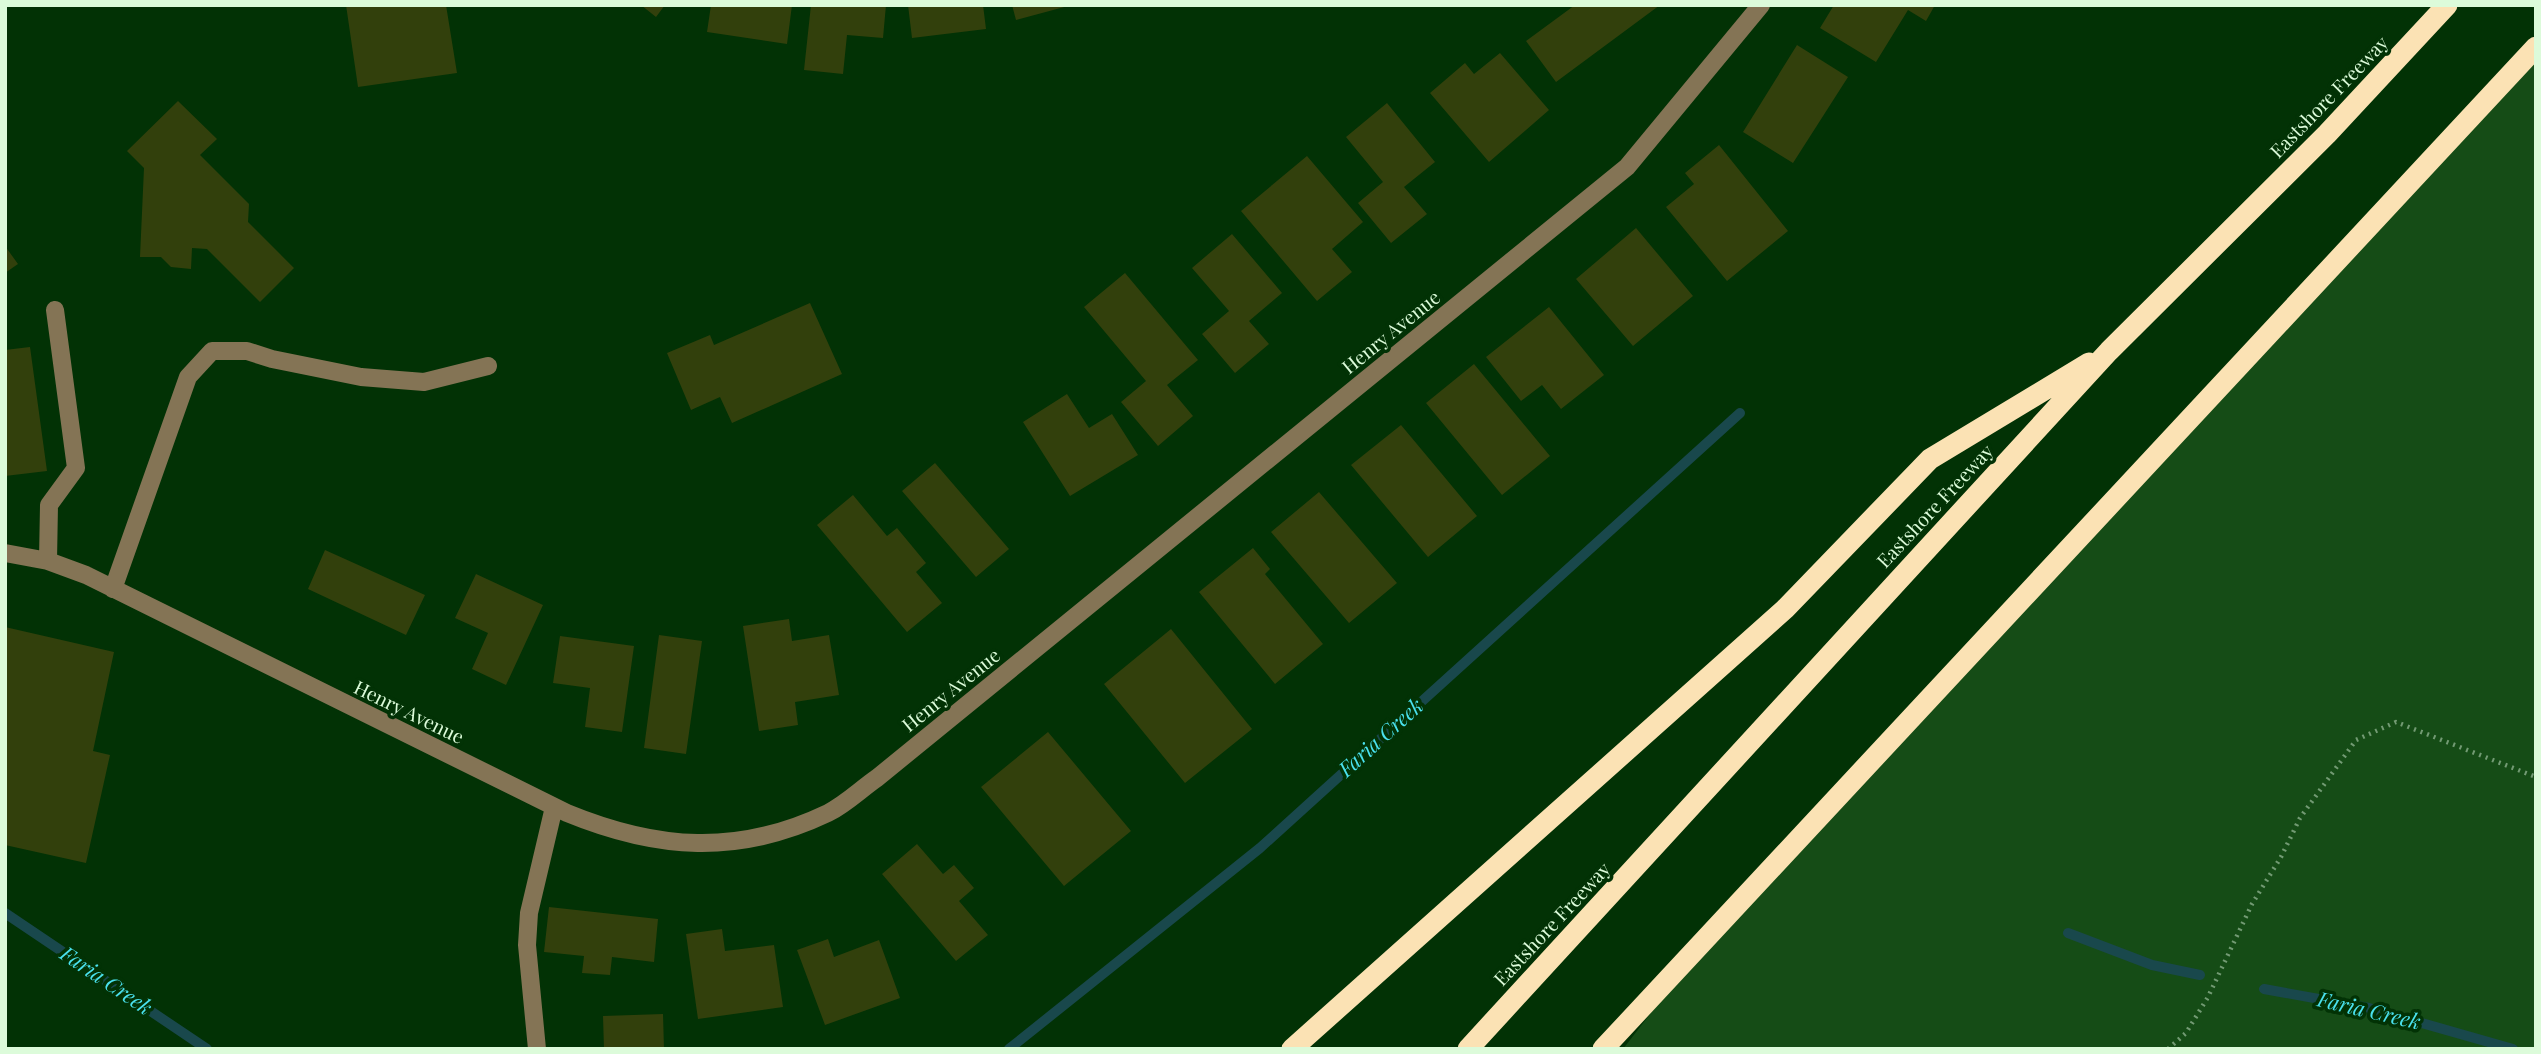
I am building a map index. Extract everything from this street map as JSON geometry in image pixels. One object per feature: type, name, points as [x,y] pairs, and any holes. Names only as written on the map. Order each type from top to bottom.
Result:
[{"type":"highway","name":"Eastshore Freeway","points":[[1468,1049],[2109,351],[2327,134],[2447,5]]},
{"type":"highway","points":[[1603,1049],[2536,47]]},
{"type":"highway","points":[[1292,1049],[1785,609],[1930,459],[2109,351]]},
{"type":"highway","points":[[1623,1049],[1725,917]]},
{"type":"street","name":"Henry Avenue","points":[[5,553],[48,561],[113,589],[554,807],[613,832],[650,839],[716,845],[761,837],[830,812],[877,778],[1627,167],[1761,5]]},
{"type":"street","points":[[48,561],[49,505],[76,468],[55,310]]},
{"type":"street","points":[[113,589],[188,377],[212,351],[247,351],[361,377],[424,383],[488,366]]},
{"type":"street","points":[[537,1049],[527,945],[529,914],[554,807]]},
{"type":"path","points":[[2168,1049],[2186,1033],[2208,997],[2252,904],[2281,857],[2300,818],[2356,740],[2396,722],[2536,777]]},
{"type":"green space","points":[[2536,47],[2536,1049],[1623,1049],[1725,917]]},
{"type":"building","points":[[346,5],[446,5],[457,73],[358,87]]},
{"type":"building","points":[[641,5],[665,5],[656,17]]},
{"type":"building","points":[[711,5],[792,5],[787,44],[707,32]]},
{"type":"building","points":[[811,5],[886,5],[883,38],[847,35],[843,74],[804,70]]},
{"type":"building","points":[[908,5],[983,5],[986,29],[912,38]]},
{"type":"building","points":[[1012,5],[1068,5],[1068,6],[1016,20]]},
{"type":"building","points":[[1575,5],[1660,5],[1556,82],[1526,41]]},
{"type":"building","points":[[1834,5],[1935,5],[1926,21],[1908,10],[1876,62],[1820,28]]},
{"type":"building","points":[[1797,45],[1848,77],[1793,163],[1743,132]]},
{"type":"building","points":[[1500,53],[1549,110],[1489,162],[1430,93],[1465,63],[1474,74]]},
{"type":"building","points":[[178,101],[217,139],[200,155],[249,204],[248,222],[294,268],[260,302],[207,249],[192,248],[191,269],[171,267],[161,257],[140,257],[144,168],[127,151]]},
{"type":"building","points":[[1387,103],[1435,162],[1404,187],[1427,214],[1391,243],[1358,203],[1383,182],[1346,137]]},
{"type":"building","points":[[1719,145],[1788,231],[1727,281],[1666,207],[1694,184],[1685,173]]},
{"type":"building","points":[[1307,156],[1363,222],[1332,249],[1352,272],[1317,301],[1241,211]]},
{"type":"building","points":[[1636,228],[1693,296],[1633,346],[1576,279]]},
{"type":"building","points":[[1232,234],[1282,293],[1249,321],[1269,344],[1235,373],[1202,334],[1229,311],[1192,268]]},
{"type":"building","points":[[5,246],[18,264],[5,273]]},
{"type":"building","points":[[1125,273],[1198,360],[1167,385],[1193,416],[1158,446],[1121,402],[1146,381],[1084,307]]},
{"type":"building","points":[[810,303],[842,374],[732,423],[720,397],[691,410],[667,353],[710,335],[714,345]]},
{"type":"building","points":[[1549,307],[1604,375],[1561,409],[1542,385],[1521,401],[1486,357]]},
{"type":"building","points":[[30,347],[47,471],[5,476],[5,350]]},
{"type":"building","points":[[1474,364],[1550,456],[1502,495],[1426,403]]},
{"type":"building","points":[[1067,394],[1089,428],[1112,414],[1138,455],[1070,496],[1023,422]]},
{"type":"building","points":[[1401,425],[1477,516],[1428,557],[1351,465]]},
{"type":"building","points":[[935,463],[1009,549],[976,577],[902,491]]},
{"type":"building","points":[[1319,492],[1397,583],[1349,623],[1271,532]]},
{"type":"building","points":[[853,495],[887,536],[897,528],[926,563],[916,572],[942,603],[907,632],[817,525]]},
{"type":"building","points":[[1253,548],[1270,569],[1265,574],[1323,644],[1275,684],[1199,592]]},
{"type":"building","points":[[325,550],[425,595],[406,635],[308,589]]},
{"type":"building","points":[[476,574],[543,605],[506,685],[472,669],[488,633],[455,618]]},
{"type":"building","points":[[789,619],[792,641],[829,635],[839,695],[795,702],[798,725],[759,731],[743,626]]},
{"type":"building","points":[[5,627],[114,652],[93,751],[110,755],[86,863],[5,845]]},
{"type":"building","points":[[1171,629],[1252,729],[1185,783],[1104,684]]},
{"type":"building","points":[[659,635],[702,641],[686,754],[644,748]]},
{"type":"building","points":[[560,636],[634,646],[622,732],[585,727],[590,688],[553,683]]},
{"type":"building","points":[[1048,732],[1131,831],[1064,886],[981,787]]},
{"type":"building","points":[[917,844],[943,874],[954,865],[974,888],[959,901],[988,935],[956,961],[882,874]]},
{"type":"building","points":[[549,907],[658,919],[654,962],[612,957],[610,975],[582,973],[584,956],[544,952]]},
{"type":"building","points":[[722,929],[725,951],[774,945],[783,1007],[698,1019],[686,934]]},
{"type":"building","points":[[828,939],[834,957],[879,940],[900,998],[825,1025],[797,950]]},
{"type":"building","points":[[663,1014],[664,1049],[604,1049],[603,1016]]},
{"type":"waterway","name":"Faria Creek","points":[[1009,1049],[1260,848],[1740,413]]},
{"type":"waterway","name":"Faria Creek","points":[[5,913],[207,1049]]},
{"type":"waterway","name":"Faria Creek","points":[[2068,933],[2152,965],[2200,975]]},
{"type":"waterway","name":"Faria Creek","points":[[2264,989],[2369,1008],[2513,1049]]}]
